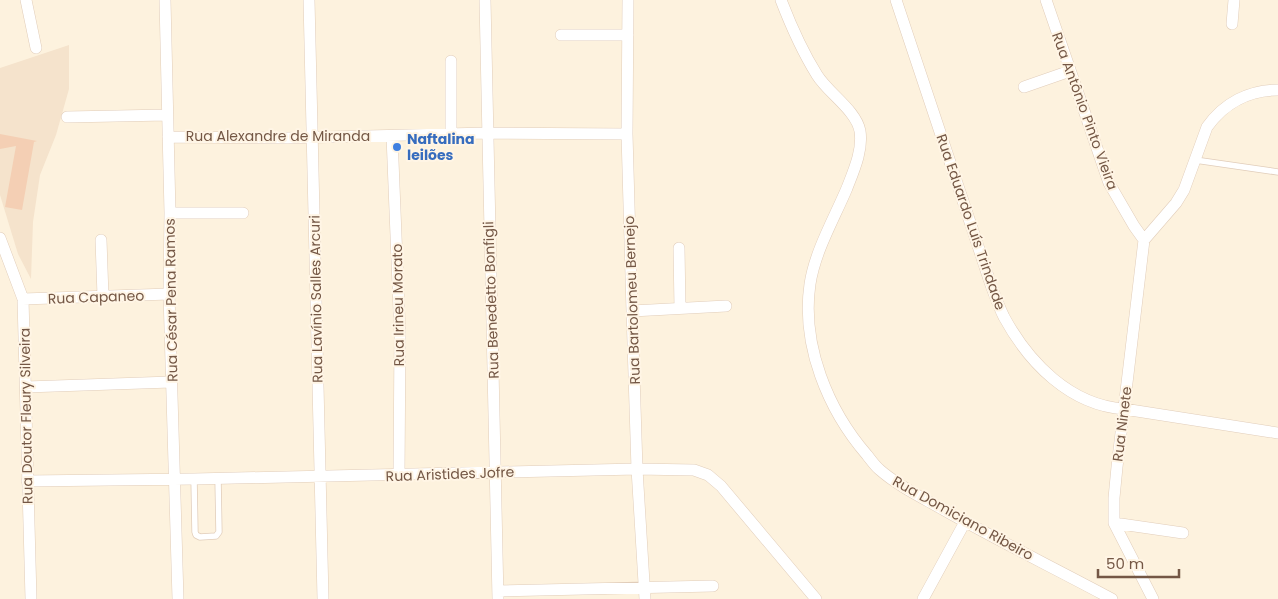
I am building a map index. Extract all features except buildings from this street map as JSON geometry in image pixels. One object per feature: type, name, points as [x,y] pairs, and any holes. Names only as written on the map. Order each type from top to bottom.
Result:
[{"type":"street","points":[[26,0],[36,48]]},
{"type":"street","name":"Rua César Pena Ramos","points":[[165,0],[170,213],[169,294],[178,599]]},
{"type":"street","name":"Rua Lavínio Salles Arcuri","points":[[309,0],[323,599]]},
{"type":"street","name":"Rua Benedetto Bonfigli","points":[[485,0],[498,595]]},
{"type":"street","name":"Rua Bartolomeu Bernejo","points":[[628,0],[627,134],[636,469],[645,593]]},
{"type":"street","name":"Rua Domiciano Ribeiro","points":[[781,0],[793,30],[817,76],[857,122],[860,131],[860,147],[853,173],[818,255],[810,284],[808,310],[811,340],[817,367],[834,407],[854,441],[880,470],[965,522],[1112,599]]},
{"type":"street","name":"Rua Eduardo Luís Trindade","points":[[896,0],[991,285],[1003,315],[1020,343],[1036,363],[1058,382],[1086,400],[1109,408],[1278,433]]},
{"type":"street","name":"Rua Antônio Pinto Vieira","points":[[1046,0],[1109,183],[1144,240]]},
{"type":"street","points":[[1232,24],[1234,0]]},
{"type":"street","points":[[561,35],[628,35]]},
{"type":"street","points":[[450,133],[451,61]]},
{"type":"street","points":[[1024,87],[1070,71]]},
{"type":"street","points":[[1144,240],[1176,203],[1184,190],[1207,128],[1221,112],[1233,102],[1249,94],[1267,90],[1278,90]]},
{"type":"street","points":[[67,117],[167,115]]},
{"type":"street","name":"Rua Alexandre de Miranda","points":[[168,137],[392,136],[450,133],[627,134]]},
{"type":"street","name":"Rua Irineu Morato","points":[[392,136],[400,335],[399,475]]},
{"type":"street","points":[[170,213],[243,213]]},
{"type":"street","name":"Rua Doutor Fleury Silveira","points":[[0,238],[3,258],[23,299],[31,599]]},
{"type":"street","points":[[101,240],[103,296]]},
{"type":"street","name":"Rua Ninete","points":[[1144,240],[1114,498],[1114,523],[1153,599]]},
{"type":"street","points":[[679,248],[680,308]]},
{"type":"street","name":"Rua Capaneo","points":[[23,299],[169,294]]},
{"type":"street","points":[[632,311],[726,306]]},
{"type":"street","points":[[26,387],[171,382]]},
{"type":"street","name":"Rua Aristides Jofre","points":[[27,481],[194,480],[636,469],[694,470],[708,475],[721,486],[816,599]]},
{"type":"street","points":[[923,599],[965,522]]},
{"type":"street","points":[[1114,523],[1183,533]]},
{"type":"street","points":[[498,595],[645,593],[713,586]]},
{"type":"lane","points":[[1195,160],[1278,172]]},
{"type":"lane","points":[[194,480],[195,532],[200,538],[216,536],[219,532],[218,479]]},
{"type":"shaded area","points":[[69,45],[69,89],[56,135],[40,175],[33,222],[31,279],[18,254],[0,195],[0,68]]},
{"type":"place","name":"Naftalina leilões","points":[[397,147]]}]
